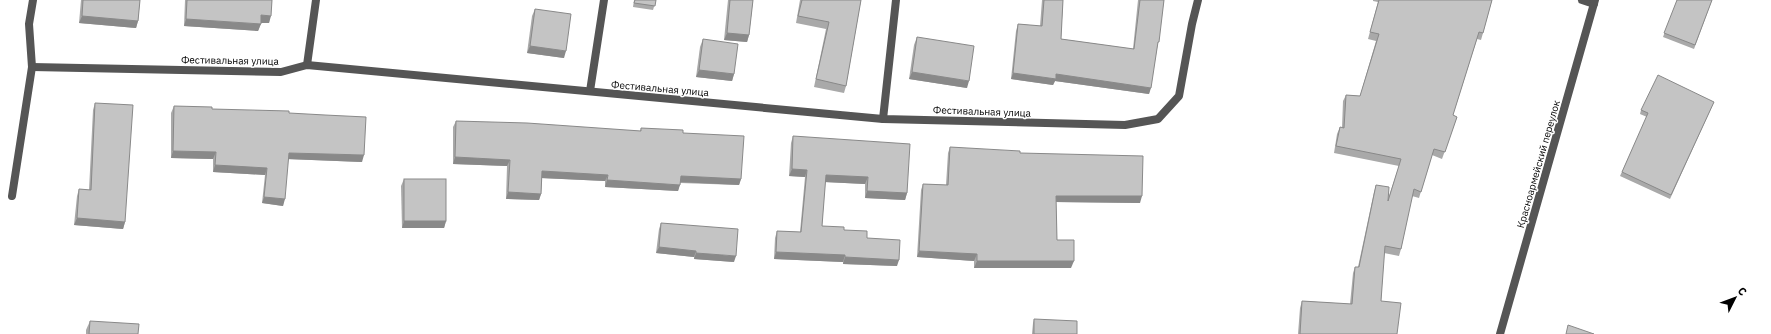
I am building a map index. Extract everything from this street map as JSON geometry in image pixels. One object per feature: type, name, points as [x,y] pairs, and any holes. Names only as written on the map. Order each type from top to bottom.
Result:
[{"type":"street","points":[[12,196],[32,66],[29,24],[33,0]]},
{"type":"street","points":[[307,64],[316,0]]},
{"type":"street","points":[[590,91],[604,0]]},
{"type":"street","points":[[883,119],[896,0]]},
{"type":"street","name":"Фестивальная улица","points":[[32,66],[281,72],[307,64],[883,119],[1125,125],[1158,119],[1179,96],[1192,24],[1198,0]]},
{"type":"street","points":[[1582,0],[1595,2]]},
{"type":"street","name":"Красноармейский переулок","points":[[1500,334],[1595,2]]},
{"type":"building","points":[[83,0],[140,0],[138,21],[82,16]]},
{"type":"building","points":[[187,0],[272,0],[271,16],[261,15],[261,24],[186,19]]},
{"type":"building","points":[[635,0],[656,0],[655,6],[634,3]]},
{"type":"building","points":[[730,0],[753,0],[749,35],[727,33]]},
{"type":"building","points":[[802,0],[861,0],[846,86],[816,79],[829,22],[798,16]]},
{"type":"building","points":[[1044,0],[1063,0],[1061,39],[1134,49],[1140,0],[1164,0],[1151,88],[1056,74],[1056,79],[1013,73],[1018,24],[1042,26]]},
{"type":"building","points":[[1379,0],[1492,0],[1483,33],[1479,32],[1453,115],[1457,117],[1445,152],[1434,149],[1421,192],[1414,189],[1401,249],[1385,246],[1381,301],[1401,303],[1397,334],[1300,334],[1302,301],[1352,304],[1355,267],[1359,267],[1376,185],[1389,187],[1388,201],[1401,159],[1336,146],[1340,127],[1344,128],[1346,95],[1360,96],[1379,34],[1370,32]]},
{"type":"building","points":[[1677,0],[1712,0],[1695,45],[1664,33]]},
{"type":"building","points":[[535,9],[571,14],[566,51],[530,46]]},
{"type":"building","points":[[917,37],[974,46],[969,81],[912,72]]},
{"type":"building","points":[[703,39],[738,44],[734,74],[699,70]]},
{"type":"building","points":[[1658,75],[1714,102],[1671,195],[1622,172],[1648,113],[1641,110]]},
{"type":"building","points":[[95,103],[133,105],[125,222],[77,218],[79,189],[91,190]]},
{"type":"building","points":[[174,106],[212,107],[212,109],[289,111],[289,113],[366,117],[364,155],[289,153],[285,199],[264,197],[267,168],[215,165],[216,152],[173,151]]},
{"type":"building","points":[[456,121],[527,123],[641,131],[641,128],[683,130],[683,133],[744,136],[741,179],[681,176],[680,185],[607,180],[608,175],[542,171],[541,194],[508,192],[510,160],[455,157]]},
{"type":"building","points":[[793,136],[910,144],[907,193],[867,191],[868,177],[826,175],[822,226],[844,227],[844,230],[867,231],[867,238],[900,240],[899,260],[845,257],[845,255],[776,252],[777,231],[801,232],[807,170],[792,169]]},
{"type":"building","points":[[950,147],[1020,151],[1020,153],[1143,156],[1142,196],[1056,196],[1057,240],[1074,240],[1074,261],[977,261],[977,254],[919,251],[923,184],[948,185]]},
{"type":"building","points":[[404,179],[446,179],[446,221],[404,221]]},
{"type":"building","points":[[661,223],[738,229],[736,256],[696,253],[696,251],[659,247]]},
{"type":"building","points":[[1034,319],[1077,321],[1077,334],[1034,334]]},
{"type":"building","points":[[90,321],[139,324],[138,334],[89,334]]},
{"type":"building","points":[[1568,325],[1594,334],[1566,334]]}]
